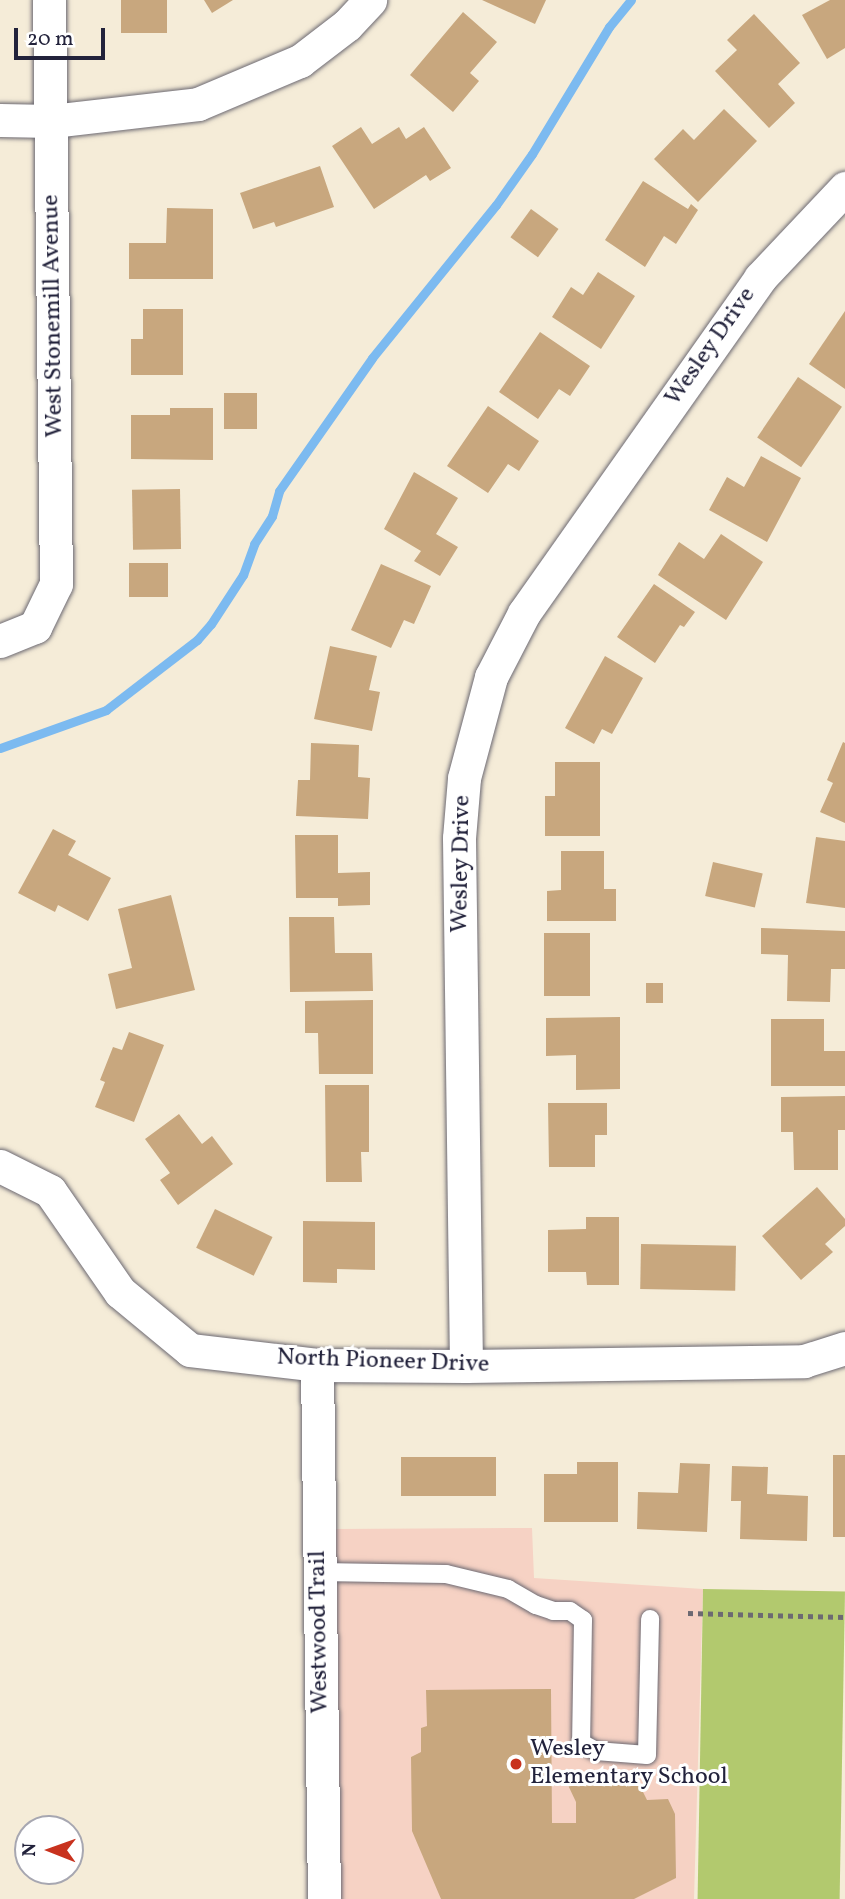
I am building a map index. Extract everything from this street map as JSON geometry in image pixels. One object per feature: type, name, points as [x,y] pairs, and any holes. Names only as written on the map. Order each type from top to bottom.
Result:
[{"type":"street","name":"West Stonemill Avenue","points":[[0,641],[35,627],[56,584],[49,0]]},
{"type":"street","points":[[0,120],[52,121],[198,104],[300,61],[347,25],[370,0]]},
{"type":"street","name":"Wesley Drive","points":[[466,1366],[459,838],[464,778],[491,677],[524,612],[760,278],[845,188]]},
{"type":"street","name":"North Pioneer Drive","points":[[0,1166],[50,1191],[120,1292],[190,1350],[317,1365],[466,1366],[804,1361],[845,1348]]},
{"type":"street","name":"Westwood Trail","points":[[317,1365],[324,1899]]},
{"type":"lane","points":[[320,1572],[446,1574],[508,1589],[536,1605],[554,1611],[570,1611],[583,1620],[581,1743],[596,1751],[647,1755],[650,1619]]},
{"type":"path","points":[[688,1613],[845,1617]]},
{"type":"shaded area","name":"Wesley Elementary School","points":[[532,1528],[534,1578],[703,1589],[694,1899],[334,1899],[333,1529]]},
{"type":"green space","points":[[703,1589],[845,1591],[840,1899],[698,1899]]},
{"type":"building","points":[[121,0],[167,0],[167,33],[121,33]]},
{"type":"building","points":[[204,0],[233,0],[212,13]]},
{"type":"building","points":[[482,0],[546,0],[535,24]]},
{"type":"building","points":[[830,0],[845,0],[845,48],[827,59],[802,15]]},
{"type":"building","points":[[463,12],[497,42],[470,73],[479,81],[453,112],[410,75]]},
{"type":"building","points":[[754,14],[800,63],[778,84],[795,103],[769,128],[715,71],[737,50],[727,40]]},
{"type":"building","points":[[724,109],[757,141],[698,202],[654,159],[683,129],[694,140]]},
{"type":"building","points":[[361,127],[372,144],[399,127],[406,139],[424,127],[451,168],[430,181],[426,175],[374,209],[332,146]]},
{"type":"building","points":[[320,166],[334,207],[276,227],[274,222],[253,229],[240,193]]},
{"type":"building","points":[[643,181],[688,209],[691,204],[698,210],[676,244],[664,236],[645,267],[605,240]]},
{"type":"building","points":[[167,208],[213,209],[213,279],[129,279],[129,243],[166,243]]},
{"type":"building","points":[[531,209],[559,229],[538,257],[510,237]]},
{"type":"building","points":[[598,272],[635,296],[601,349],[552,317],[571,287],[583,295]]},
{"type":"building","points":[[143,309],[183,309],[183,375],[131,375],[131,339],[143,339]]},
{"type":"building","points":[[845,311],[845,389],[809,364]]},
{"type":"building","points":[[540,332],[590,366],[570,396],[559,389],[538,419],[499,392]]},
{"type":"building","points":[[798,377],[842,407],[801,467],[757,438]]},
{"type":"building","points":[[224,393],[257,393],[257,429],[224,429]]},
{"type":"building","points":[[488,406],[539,441],[519,471],[508,464],[488,493],[447,466]]},
{"type":"building","points":[[170,408],[213,408],[213,460],[131,459],[131,415],[170,415]]},
{"type":"building","points":[[761,456],[801,478],[767,542],[709,510],[727,477],[744,487]]},
{"type":"building","points":[[414,472],[458,498],[436,534],[458,547],[440,576],[414,561],[421,551],[384,529]]},
{"type":"building","points":[[180,489],[181,549],[133,550],[132,490]]},
{"type":"building","points":[[721,534],[763,562],[726,620],[658,575],[679,542],[704,559]]},
{"type":"building","points":[[129,563],[168,563],[168,597],[129,597]]},
{"type":"building","points":[[381,564],[431,586],[414,624],[404,620],[391,648],[351,630]]},
{"type":"building","points":[[654,584],[695,612],[684,627],[680,625],[655,663],[617,637]]},
{"type":"building","points":[[330,646],[377,656],[369,690],[380,692],[372,731],[314,719]]},
{"type":"building","points":[[605,656],[643,678],[612,734],[602,729],[594,744],[565,728]]},
{"type":"building","points":[[843,742],[845,823],[820,812],[833,783],[827,780]]},
{"type":"building","points":[[311,743],[359,745],[358,777],[370,778],[368,819],[296,816],[298,780],[310,780]]},
{"type":"building","points":[[555,762],[600,762],[600,836],[545,836],[545,796],[555,796]]},
{"type":"building","points":[[53,829],[76,841],[68,855],[111,878],[88,921],[58,905],[55,912],[18,893]]},
{"type":"building","points":[[295,835],[338,835],[338,873],[370,872],[370,905],[338,906],[338,898],[296,898]]},
{"type":"building","points":[[816,837],[845,841],[845,908],[806,903]]},
{"type":"building","points":[[561,851],[604,851],[604,889],[616,889],[616,921],[547,921],[547,891],[561,890]]},
{"type":"building","points":[[713,862],[763,873],[755,908],[705,896]]},
{"type":"building","points":[[171,895],[195,990],[116,1009],[108,974],[132,968],[118,909]]},
{"type":"building","points":[[289,917],[334,917],[335,953],[372,953],[373,991],[290,992]]},
{"type":"building","points":[[761,928],[845,931],[845,969],[831,969],[830,1002],[787,1001],[788,955],[761,954]]},
{"type":"building","points":[[544,933],[590,933],[590,996],[544,996]]},
{"type":"building","points":[[646,983],[663,983],[663,1003],[646,1003]]},
{"type":"building","points":[[373,1000],[373,1074],[319,1074],[318,1033],[305,1033],[305,1001]]},
{"type":"building","points":[[620,1017],[620,1089],[576,1090],[576,1055],[546,1056],[546,1018]]},
{"type":"building","points":[[771,1019],[824,1019],[824,1051],[845,1051],[845,1086],[771,1086]]},
{"type":"building","points":[[129,1032],[164,1045],[134,1122],[95,1107],[105,1082],[100,1080],[113,1047],[122,1050]]},
{"type":"building","points":[[325,1085],[369,1085],[369,1152],[361,1152],[362,1182],[326,1182]]},
{"type":"building","points":[[845,1096],[845,1130],[838,1130],[838,1170],[794,1170],[793,1132],[781,1132],[781,1097]]},
{"type":"building","points":[[548,1103],[607,1103],[607,1135],[595,1135],[595,1167],[549,1167]]},
{"type":"building","points":[[179,1114],[202,1144],[212,1136],[233,1164],[178,1205],[160,1180],[170,1173],[145,1139]]},
{"type":"building","points":[[817,1187],[845,1219],[845,1226],[825,1244],[833,1252],[801,1280],[762,1236]]},
{"type":"building","points":[[215,1209],[273,1237],[254,1276],[196,1248]]},
{"type":"building","points":[[586,1217],[619,1217],[619,1285],[587,1285],[586,1272],[548,1272],[548,1230],[586,1229]]},
{"type":"building","points":[[303,1221],[375,1222],[375,1270],[337,1269],[337,1283],[303,1282]]},
{"type":"building","points":[[641,1244],[736,1246],[735,1291],[640,1289]]},
{"type":"building","points":[[833,1455],[845,1455],[845,1537],[833,1537]]},
{"type":"building","points":[[401,1457],[496,1457],[496,1496],[401,1496]]},
{"type":"building","points":[[577,1462],[618,1462],[618,1522],[544,1522],[544,1474],[577,1474]]},
{"type":"building","points":[[680,1463],[710,1464],[707,1532],[637,1529],[638,1492],[678,1493]]},
{"type":"building","points":[[732,1466],[768,1467],[767,1494],[808,1496],[807,1541],[740,1539],[741,1501],[731,1501]]},
{"type":"building","points":[[551,1689],[552,1823],[576,1823],[576,1802],[567,1783],[638,1782],[647,1800],[668,1799],[675,1814],[676,1878],[634,1899],[441,1899],[412,1831],[411,1757],[421,1752],[421,1728],[427,1726],[426,1690]]},
{"type":"waterway","points":[[0,748],[106,710],[197,640],[211,624],[243,575],[254,544],[272,516],[279,491],[372,358],[496,205],[532,154],[609,27],[631,0]]},
{"type":"place","name":"Wesley Elementary School","points":[[516,1764]]}]
